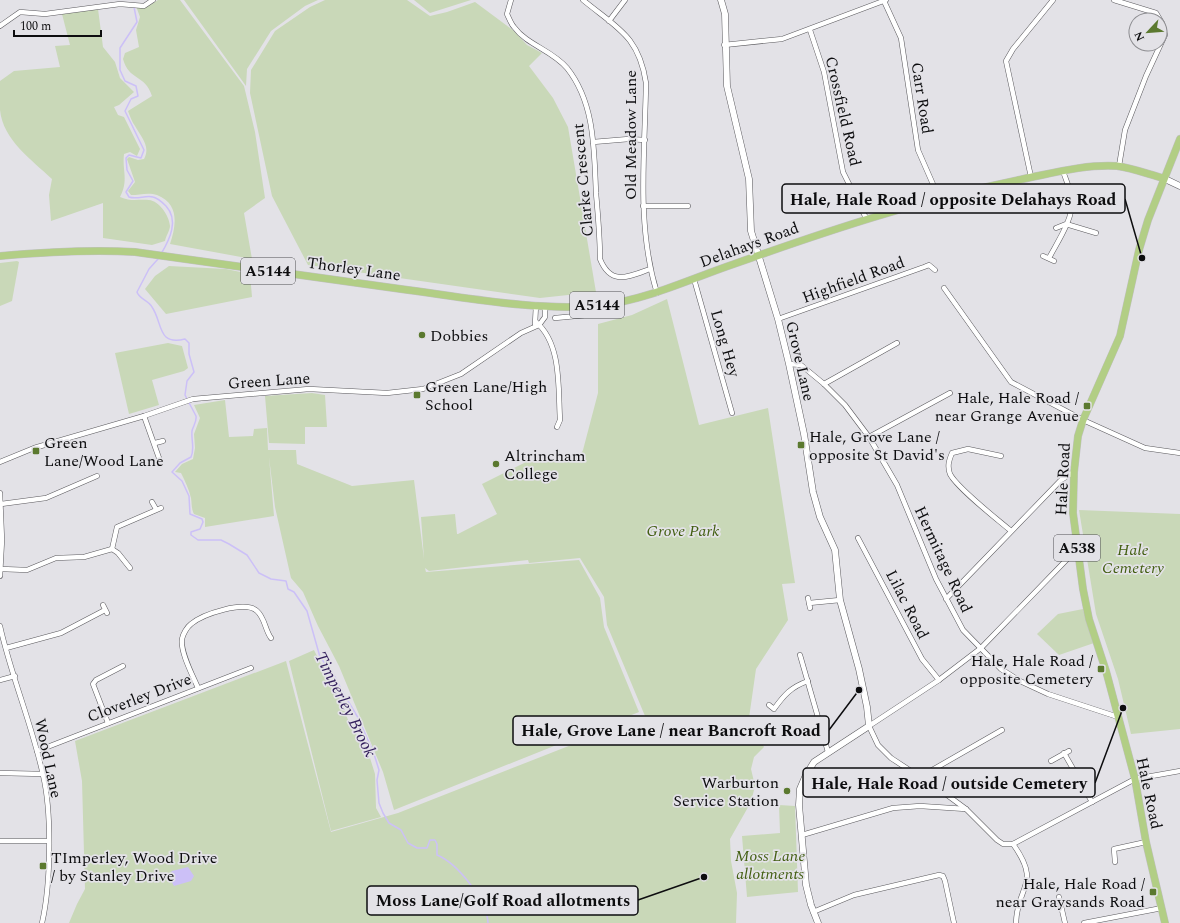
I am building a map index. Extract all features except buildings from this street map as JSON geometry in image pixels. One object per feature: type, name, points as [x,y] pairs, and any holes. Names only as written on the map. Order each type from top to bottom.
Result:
[{"type":"main road","name":"Hale Road","points":[[1165,923],[1146,842],[1135,779],[1106,671],[1089,619],[1077,549],[1073,513],[1076,449],[1083,420],[1120,336],[1139,250],[1148,220],[1163,178],[1180,139]]},
{"type":"main road","name":"Delahays Road","points":[[536,305],[568,307],[601,305],[630,300],[657,293],[758,255],[866,218],[939,198],[1031,177],[1101,166],[1119,166],[1163,178]]},
{"type":"main road","name":"Thorley Lane","points":[[0,256],[62,250],[135,252],[461,297],[536,305]]},
{"type":"street","points":[[0,26],[20,12],[45,14],[120,4],[144,6],[153,0]]},
{"type":"street","name":"Clarke Crescent","points":[[511,0],[507,14],[514,27],[526,39],[547,51],[566,67],[579,88],[590,115],[600,259],[605,270],[614,277],[626,277],[650,269]]},
{"type":"street","name":"Old Meadow Lane","points":[[583,0],[609,22],[624,32],[635,46],[643,63],[646,83],[643,206],[650,269],[657,293]]},
{"type":"street","points":[[609,22],[625,0]]},
{"type":"street","name":"Grove Lane","points":[[722,0],[725,14],[724,44],[727,86],[748,179],[751,231],[778,319],[789,364],[804,434],[813,492],[820,517],[835,550],[840,600],[859,669],[867,707],[869,726]]},
{"type":"street","points":[[724,44],[782,39],[810,30],[885,0]]},
{"type":"street","name":"Carr Road","points":[[885,0],[901,38],[918,150],[939,198]]},
{"type":"street","points":[[1031,177],[1006,61],[1013,49],[1053,0]]},
{"type":"street","points":[[1114,0],[1156,13],[1162,23],[1165,35],[1146,76],[1125,130],[1119,166]]},
{"type":"street","name":"Crossfield Road","points":[[810,30],[824,72],[843,172],[866,218]]},
{"type":"street","points":[[593,142],[629,138],[645,140]]},
{"type":"street","points":[[1049,258],[1066,224],[1072,205],[1070,190],[1064,171]]},
{"type":"street","points":[[1163,178],[1180,186]]},
{"type":"street","points":[[643,206],[688,206]]},
{"type":"street","points":[[1056,228],[1066,224],[1096,233]]},
{"type":"street","points":[[1043,256],[1054,261]]},
{"type":"street","name":"Highfield Road","points":[[778,319],[929,265],[935,270]]},
{"type":"street","name":"Long Hey","points":[[694,279],[732,413]]},
{"type":"street","points":[[944,288],[1010,382],[1083,420],[1145,448],[1180,453]]},
{"type":"street","points":[[536,305],[538,323],[546,332],[556,365],[560,420],[558,427]]},
{"type":"street","name":"Delahays Road","points":[[555,318],[598,314],[601,312],[601,305]]},
{"type":"street","points":[[538,323],[545,317],[545,306]]},
{"type":"street","name":"Green Lane","points":[[0,462],[48,443],[144,416],[187,400],[309,389],[387,393],[423,390],[461,374],[521,333],[533,328],[538,323]]},
{"type":"street","points":[[824,384],[897,343]]},
{"type":"street","name":"Hermitage Road","points":[[789,364],[801,365],[824,384],[845,405],[869,437],[897,485],[920,542],[946,599],[963,630],[1001,669],[1020,681],[1048,694],[1118,717]]},
{"type":"street","points":[[869,437],[950,392]]},
{"type":"street","points":[[144,416],[155,443],[159,458]]},
{"type":"street","points":[[155,443],[164,441]]},
{"type":"street","points":[[1002,456],[968,448],[962,449],[952,453],[948,465],[950,474],[958,484],[1011,531]]},
{"type":"street","points":[[946,599],[1061,480],[1074,472]]},
{"type":"street","points":[[1,504],[26,502],[46,498],[97,476]]},
{"type":"street","points":[[0,493],[0,576]]},
{"type":"street","points":[[112,549],[114,533],[117,527],[141,518],[158,508],[152,502]]},
{"type":"street","name":"Lilac Road","points":[[858,538],[922,659],[939,680]]},
{"type":"street","points":[[1,569],[27,570],[38,567],[56,558],[84,557],[112,549],[118,553],[130,568]]},
{"type":"street","points":[[818,923],[813,912],[806,885],[799,805],[800,789],[814,762],[828,752],[855,737],[869,726],[939,680],[981,648],[1077,549]]},
{"type":"street","points":[[809,603],[840,600]]},
{"type":"street","points":[[6,648],[61,633],[106,612],[103,605]]},
{"type":"street","points":[[198,688],[182,644],[183,636],[192,623],[214,613],[241,606],[257,611],[262,618],[263,627],[271,638]]},
{"type":"street","name":"Wood Lane","points":[[0,626],[43,774],[48,841],[46,899],[42,923]]},
{"type":"street","points":[[800,655],[828,752]]},
{"type":"street","points":[[108,723],[93,684],[96,680],[124,666]]},
{"type":"street","name":"Cloverley Drive","points":[[37,751],[251,668]]},
{"type":"street","points":[[0,680],[15,676]]},
{"type":"street","points":[[769,705],[774,709],[787,692],[795,686],[808,681]]},
{"type":"street","points":[[869,726],[878,745],[891,758],[966,809],[1003,844],[1013,844],[1135,779],[1180,771]]},
{"type":"street","points":[[920,777],[1002,730]]},
{"type":"street","points":[[1051,761],[1069,751]]},
{"type":"street","points":[[1064,753],[1092,802]]},
{"type":"street","points":[[0,773],[43,774]]},
{"type":"street","points":[[802,835],[893,808],[920,806],[966,809]]},
{"type":"street","points":[[0,841],[48,841]]},
{"type":"street","points":[[1115,862],[1114,849],[1146,842]]},
{"type":"street","points":[[1013,844],[1024,862],[1027,873],[1027,883],[1018,908],[1016,923]]},
{"type":"street","points":[[813,912],[858,894],[940,875],[945,881],[954,923]]},
{"type":"street","points":[[1059,897],[1065,923]]},
{"type":"street","points":[[1084,923],[1162,908]]},
{"type":"green space","points":[[158,0],[180,0],[244,86],[255,132],[265,198],[244,213],[252,259],[170,244],[175,223],[173,210],[170,204],[154,194],[131,195],[128,191],[135,182],[127,159],[129,157],[138,160],[144,159],[146,154],[146,146],[128,111],[152,96],[145,84],[129,71],[123,59],[125,53],[139,47],[136,30],[140,17],[136,6],[145,8]]},
{"type":"green space","points":[[184,0],[318,0],[305,6],[271,31],[247,69],[246,86]]},
{"type":"green space","points":[[325,0],[407,0],[430,16],[447,12],[475,2],[514,31],[527,45],[542,53],[529,66],[553,98],[568,127],[596,292],[540,298],[308,265],[272,196],[250,93],[251,70],[275,31],[310,7]]},
{"type":"green space","points":[[414,0],[471,0],[430,13]]},
{"type":"green space","points":[[98,9],[103,47],[115,62],[120,78],[134,92],[119,105],[114,107],[118,115],[124,117],[140,149],[137,156],[130,152],[124,154],[125,180],[120,197],[131,200],[153,201],[163,209],[168,217],[170,228],[165,241],[152,245],[103,238],[103,203],[51,221],[49,195],[52,179],[12,140],[2,121],[0,110],[0,81],[14,71],[60,67],[55,46],[70,45],[62,14]]},
{"type":"green space","points":[[19,262],[12,301],[0,306],[0,263]]},
{"type":"green space","points":[[169,266],[226,269],[250,274],[252,297],[166,314],[145,289],[155,276]]},
{"type":"green space","name":"Grove Park","points":[[667,299],[699,425],[768,408],[795,583],[782,584],[788,620],[756,669],[749,718],[764,747],[754,757],[751,769],[755,786],[751,802],[730,839],[731,861],[737,893],[736,923],[69,923],[85,889],[82,781],[75,741],[286,661],[331,832],[398,813],[645,716],[607,625],[604,597],[580,558],[529,563],[528,560],[429,571],[425,568],[426,572],[579,560],[600,598],[604,627],[639,712],[394,810],[383,772],[339,666],[318,626],[303,592],[291,578],[275,507],[269,457],[274,516],[205,527],[205,518],[194,514],[192,510],[189,491],[181,473],[175,472],[182,464],[193,459],[195,448],[194,434],[200,418],[194,405],[225,400],[229,437],[253,436],[254,429],[267,428],[268,450],[296,450],[297,464],[352,486],[414,480],[424,559],[421,517],[455,514],[458,534],[497,514],[482,484],[524,463],[525,460],[578,460],[583,450],[598,393],[598,324],[632,315]]},
{"type":"green space","points":[[168,343],[182,346],[188,368],[184,371],[152,380],[159,405],[129,414],[115,353]]},
{"type":"green space","points":[[312,393],[325,395],[327,427],[305,427],[305,444],[269,443],[265,396]]},
{"type":"green space","name":"Hale Cemetery","points":[[1079,510],[1180,514],[1180,729],[1131,734],[1118,679],[1096,614]]},
{"type":"green space","points":[[1083,609],[1094,643],[1059,655],[1037,634],[1058,614]]},
{"type":"green space","points":[[314,650],[321,664],[332,677],[348,720],[370,758],[375,774],[376,808],[381,817],[331,831],[289,661]]},
{"type":"green space","name":"Moss Lane allotments","points":[[779,805],[795,806],[798,892],[747,897],[742,836],[780,833]]},
{"type":"shaded area","points":[[188,867],[194,876],[191,881],[174,886],[169,874],[172,871]]},
{"type":"waterway","name":"Timperley Brook","points":[[134,7],[137,22],[120,48],[120,70],[125,81],[136,86],[138,96],[131,99],[125,111],[144,150],[141,158],[129,155],[126,158],[127,170],[133,181],[126,192],[129,197],[132,198],[157,198],[170,211],[173,223],[172,230],[161,254]]},
{"type":"waterway","name":"Timperley Brook","points":[[158,259],[149,269],[137,292],[152,307],[165,336],[176,340],[185,339],[189,343],[189,354],[194,372],[187,381],[185,395],[196,416],[192,431],[193,451],[191,457],[180,463],[172,472],[182,481],[189,496],[190,514],[202,519],[203,522],[200,529],[191,532],[191,535],[198,540],[221,540],[247,555],[259,573],[271,579],[286,581],[288,589],[294,592],[307,611],[320,657],[334,675],[357,716],[373,751],[379,770],[377,780],[379,803],[383,813],[389,823],[401,830],[408,843],[417,848],[427,848],[430,840],[435,840],[437,844],[437,855],[445,859],[462,874],[477,893],[486,914],[488,923]]},
{"type":"place","name":"Hale, Hale Road / opposite Delahays Road","points":[[1142,258]]},
{"type":"place","name":"Dobbies","points":[[422,335]]},
{"type":"place","name":"Green Lane/High School","points":[[417,395]]},
{"type":"place","name":"Hale, Hale Road / near Grange Avenue","points":[[1087,406]]},
{"type":"place","name":"Hale, Grove Lane / opposite St David's","points":[[801,445]]},
{"type":"place","name":"Green Lane/Wood Lane","points":[[36,451]]},
{"type":"place","name":"Altrincham College","points":[[496,464]]},
{"type":"place","name":"Hale, Hale Road / opposite Cemetery","points":[[1101,669]]},
{"type":"place","name":"Hale, Grove Lane / near Bancroft Road","points":[[859,690]]},
{"type":"place","name":"Hale, Hale Road / outside Cemetery","points":[[1123,708]]},
{"type":"place","name":"Warburton Service Station","points":[[787,791]]},
{"type":"place","name":"TImperley, Wood Drive / by Stanley Drive","points":[[43,866]]},
{"type":"place","name":"Moss Lane/Golf Road allotments","points":[[704,877]]},
{"type":"place","name":"Hale, Hale Road / near Graysands Road","points":[[1153,892]]}]
